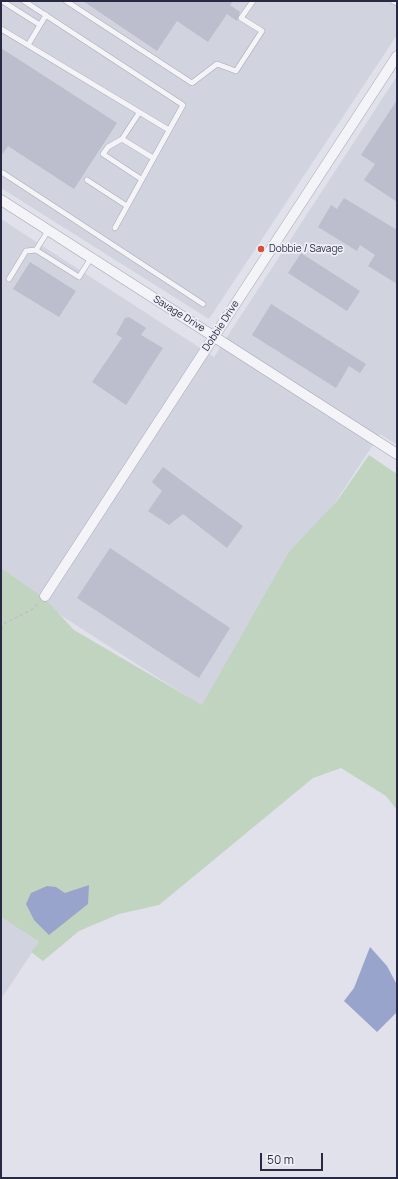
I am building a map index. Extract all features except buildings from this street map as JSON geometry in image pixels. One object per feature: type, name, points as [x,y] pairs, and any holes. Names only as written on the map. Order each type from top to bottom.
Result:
[{"type":"street","name":"Dobbie Drive","points":[[45,596],[397,56]]},
{"type":"street","name":"Savage Drive","points":[[1,200],[397,454]]},
{"type":"lane","points":[[2,1],[40,25]]},
{"type":"lane","points":[[24,1],[183,105],[115,228]]},
{"type":"lane","points":[[66,1],[192,83],[217,64],[236,71],[262,31],[241,18],[253,1]]},
{"type":"lane","points":[[28,45],[46,15]]},
{"type":"lane","points":[[1,29],[169,130]]},
{"type":"lane","points":[[139,113],[122,139],[108,147],[103,154],[142,179]]},
{"type":"lane","points":[[122,139],[153,158]]},
{"type":"lane","points":[[3,173],[203,304]]},
{"type":"lane","points":[[87,180],[126,206]]},
{"type":"lane","points":[[36,250],[48,231]]},
{"type":"lane","points":[[9,279],[26,251],[36,250],[80,277],[91,258]]},
{"type":"path","points":[[1,629],[5,623],[32,610],[45,596]]},
{"type":"shaded area","points":[[1,1],[397,1],[397,35],[209,319],[1,188]]},
{"type":"shaded area","points":[[397,76],[397,445],[380,434],[202,706],[1,577],[1,219],[214,357]]},
{"type":"shaded area","points":[[1,917],[39,942],[1,999]]},
{"type":"green space","points":[[369,455],[397,474],[397,810],[386,796],[341,768],[313,778],[159,905],[119,914],[79,931],[43,961],[31,952],[39,942],[1,917],[1,568],[45,599],[74,630],[202,705],[289,552],[337,501]]},
{"type":"water","points":[[89,885],[88,904],[49,935],[34,920],[26,904],[31,893],[47,886],[56,887],[65,893]]},
{"type":"water","points":[[370,947],[387,966],[397,985],[397,1012],[377,1032],[344,1001],[354,988]]},
{"type":"place","name":"Dobbie / Savage","points":[[261,249]]}]
